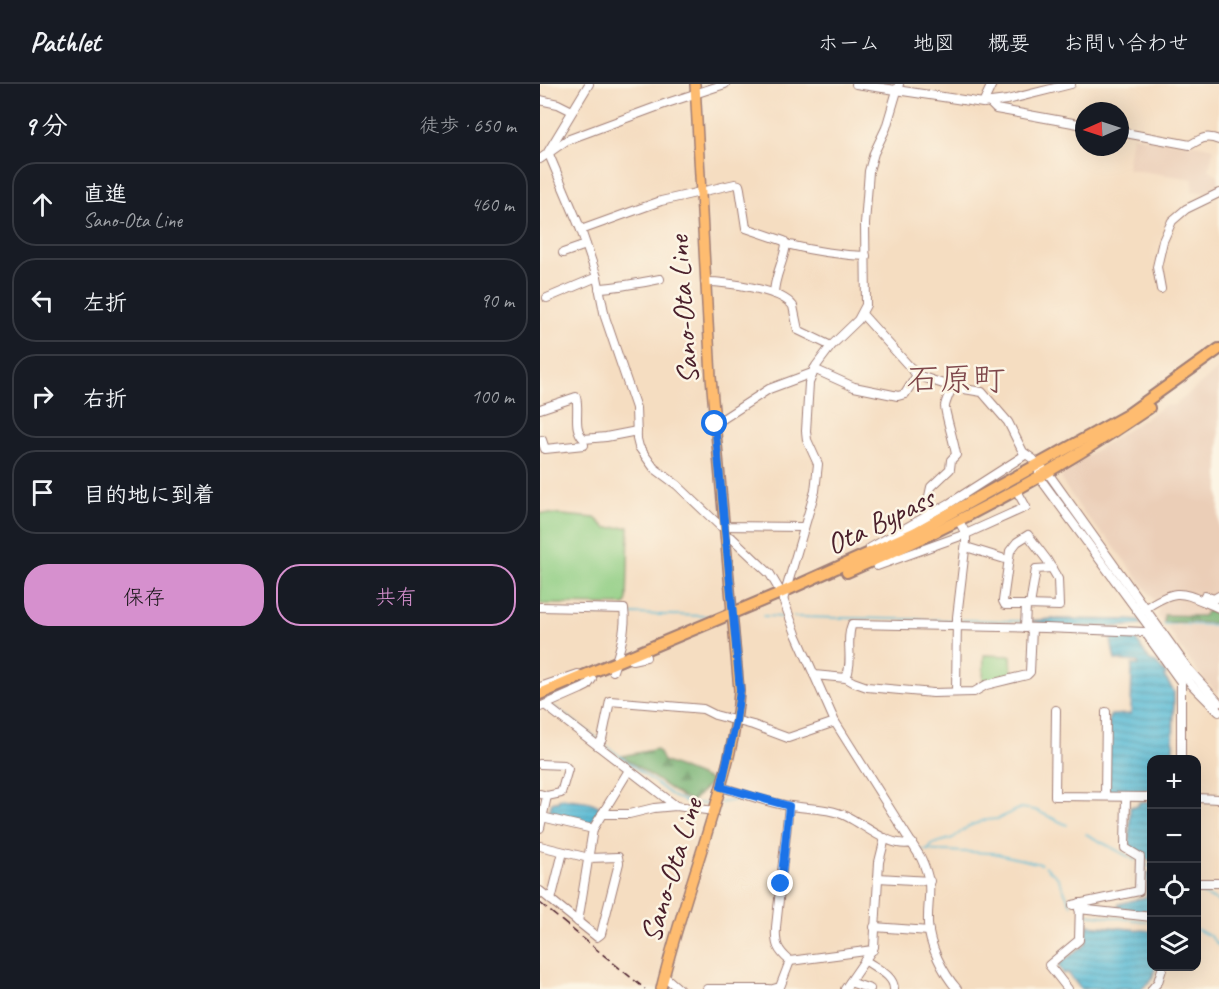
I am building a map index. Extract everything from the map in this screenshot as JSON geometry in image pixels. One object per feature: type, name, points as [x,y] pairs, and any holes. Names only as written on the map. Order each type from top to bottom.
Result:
[{"type":"highway","name":"Ota Bypass","points":[[614,666],[646,657],[782,594],[872,558],[955,512],[1017,491],[1219,349]]},
{"type":"highway","name":"Ota Bypass","points":[[1041,472],[1131,421],[1219,358]]},
{"type":"highway","points":[[955,512],[1041,472]]},
{"type":"highway","name":"Ota Bypass","points":[[872,558],[916,532],[927,530],[955,512]]},
{"type":"highway","name":"Ota Bypass","points":[[542,705],[614,666],[732,617]]},
{"type":"highway","name":"Ota Bypass","points":[[540,694],[591,677]]},
{"type":"main road","name":"Sano-Ota Line","points":[[661,989],[672,943],[721,787],[736,721],[740,690],[715,424],[705,282],[696,89]]},
{"type":"street","points":[[548,152],[589,84]]},
{"type":"street","points":[[540,159],[567,140],[696,89],[725,84]]},
{"type":"street","points":[[856,84],[899,87],[987,103],[1071,84]]},
{"type":"street","points":[[987,103],[992,84]]},
{"type":"street","points":[[782,594],[816,491],[818,468],[807,440],[806,431],[813,371],[831,346],[862,314],[867,301],[865,224],[870,165],[884,134],[899,87]]},
{"type":"street","points":[[540,100],[558,104],[572,111]]},
{"type":"street","points":[[987,103],[996,109],[1075,123]]},
{"type":"street","points":[[1129,134],[1190,145],[1203,137],[1209,136],[1219,140]]},
{"type":"street","points":[[548,152],[581,230],[597,276],[605,317],[636,408],[639,447],[654,468],[677,485],[766,568],[782,594],[835,722],[921,858],[930,881],[929,931],[942,969],[952,987]]},
{"type":"street","points":[[581,230],[661,201],[735,184],[739,185],[746,228],[784,241],[786,244],[835,254],[866,256]]},
{"type":"street","points":[[1161,289],[1157,267],[1163,241],[1172,221],[1186,209],[1219,193]]},
{"type":"street","points":[[774,294],[774,284],[785,255],[786,244]]},
{"type":"street","points":[[563,253],[586,245]]},
{"type":"street","points":[[547,298],[597,276]]},
{"type":"street","points":[[599,288],[628,286],[660,279]]},
{"type":"street","points":[[705,282],[728,282],[786,299],[793,306],[798,330],[831,346]]},
{"type":"street","points":[[862,314],[917,375],[986,395],[1008,422],[1025,455],[1033,459],[1142,610],[1195,678],[1219,703]]},
{"type":"street","points":[[715,424],[769,389],[813,371],[854,387],[898,396],[905,394],[917,375]]},
{"type":"street","points":[[927,515],[931,487],[950,469],[951,460],[956,455],[950,422],[945,411],[952,387]]},
{"type":"street","points":[[540,410],[576,397],[577,427],[584,438],[606,437],[636,431]]},
{"type":"street","points":[[540,441],[542,440],[545,449],[584,445]]},
{"type":"street","points":[[1017,491],[1026,507],[966,534],[878,566],[868,549],[927,515],[955,512],[1025,455]]},
{"type":"street","points":[[955,512],[966,534],[957,626],[956,692]]},
{"type":"street","points":[[724,531],[804,528]]},
{"type":"street","points":[[1028,535],[1052,568],[1058,579],[1059,606],[1005,604],[1003,601],[1008,560],[1013,546],[1028,535]]},
{"type":"street","points":[[966,547],[1008,560]]},
{"type":"street","points":[[814,675],[846,678],[867,687],[923,692],[977,691],[986,685],[1027,675],[1030,672],[1028,605],[1036,569],[1052,568]]},
{"type":"street","points":[[1142,610],[1168,595],[1193,591],[1214,599],[1219,596]]},
{"type":"street","points":[[1184,593],[1219,608]]},
{"type":"street","points":[[540,607],[622,608],[625,614],[614,666]]},
{"type":"street","points":[[1142,610],[1145,620],[1154,625],[1184,680],[1181,755]]},
{"type":"street","points":[[846,678],[849,671],[852,624],[957,626],[1027,624],[1145,633],[1184,680],[1219,712]]},
{"type":"street","points":[[540,687],[572,675],[591,677]]},
{"type":"street","points":[[598,746],[602,739],[610,701],[704,709],[788,738],[835,722]]},
{"type":"street","points":[[542,705],[676,806]]},
{"type":"street","points":[[1056,710],[1055,796],[1147,797]]},
{"type":"street","points":[[1105,796],[1106,712]]},
{"type":"street","points":[[540,764],[564,765],[568,770],[561,793],[544,795],[540,828]]},
{"type":"street","points":[[578,922],[593,829],[629,771]]},
{"type":"street","points":[[721,787],[789,806],[841,814],[885,838],[912,843]]},
{"type":"street","points":[[1081,906],[1139,891],[1140,857],[1125,848],[1126,797]]},
{"type":"street","points":[[1201,798],[1219,799]]},
{"type":"street","points":[[602,814],[629,814],[676,806],[714,811]]},
{"type":"street","points":[[789,806],[775,944],[779,952],[790,962]]},
{"type":"street","points":[[543,818],[593,829]]},
{"type":"street","points":[[870,989],[848,985],[873,950],[880,855],[885,838]]},
{"type":"street","points":[[540,846],[589,858],[618,857],[619,863],[601,934],[597,937],[540,891]]},
{"type":"street","points":[[551,900],[563,852]]},
{"type":"street","points":[[878,878],[930,881]]},
{"type":"street","points":[[1201,883],[1219,883]]},
{"type":"street","points":[[1081,906],[1147,916]]},
{"type":"street","points":[[1068,989],[1049,964],[1079,940],[1081,906]]},
{"type":"street","points":[[874,927],[929,931]]},
{"type":"street","points":[[790,962],[873,950]]},
{"type":"street","points":[[865,960],[890,978],[894,989]]},
{"type":"street","points":[[707,989],[780,987],[790,962]]},
{"type":"street","points":[[1152,989],[1158,982],[1161,971]]},
{"type":"street","points":[[664,976],[679,989]]},
{"type":"shaded area","points":[[1132,136],[1214,148],[1209,169],[1219,176],[1219,188],[1207,193],[1192,191],[1193,179],[1127,169]]},
{"type":"shaded area","points":[[1219,369],[1219,623],[1164,622],[1158,617],[1159,608],[1152,597],[1106,536],[1080,508],[1062,481],[1062,475],[1065,470],[1164,406],[1175,405]]},
{"type":"shaded area","points":[[1166,626],[1219,626],[1219,695],[1197,671]]},
{"type":"green space","points":[[540,513],[595,518],[606,528],[629,527],[627,603],[624,605],[540,604]]},
{"type":"green space","points":[[1207,611],[1219,614],[1219,623],[1164,622],[1164,615],[1203,616]]},
{"type":"green space","points":[[984,655],[1011,656],[1012,676],[985,683],[983,681]]},
{"type":"green space","points":[[657,749],[663,761],[712,781],[693,801],[682,797],[622,756]]},
{"type":"water","points":[[1129,620],[1139,621],[1142,625],[1059,626],[1028,621]]},
{"type":"water","points":[[1133,635],[1150,661],[1156,663],[1166,674],[1164,676],[1174,692],[1173,755],[1147,755],[1147,790],[1110,793],[1107,791],[1109,718],[1111,715],[1131,714],[1132,665],[1139,665],[1138,662],[1115,660],[1110,636]]},
{"type":"water","points":[[563,798],[590,802],[600,809],[587,824],[549,814],[552,802],[558,802]]},
{"type":"water","points":[[1139,802],[1147,802],[1147,860],[1143,853],[1130,847],[1130,807],[1139,805]]},
{"type":"water","points":[[1147,872],[1147,911],[1118,906],[1119,904],[1146,897]]},
{"type":"water","points":[[1088,925],[1147,931],[1147,971],[1155,971],[1151,981],[1141,989],[1081,989],[1067,972],[1064,974],[1058,965],[1086,944]]},
{"type":"waterway","points":[[540,613],[620,614]]},
{"type":"waterway","points":[[628,614],[709,616]]},
{"type":"waterway","points":[[763,616],[786,617]]},
{"type":"waterway","points":[[794,617],[954,620]]},
{"type":"waterway","points":[[962,620],[1023,621]]},
{"type":"waterway","points":[[1163,624],[1219,625]]},
{"type":"waterway","points":[[553,706],[598,739]]},
{"type":"waterway","points":[[604,744],[674,797],[690,803],[712,804]]},
{"type":"waterway","points":[[720,803],[744,798]]},
{"type":"waterway","points":[[928,850],[933,844],[953,838],[969,826],[985,820],[998,819],[1021,808],[1035,810],[1067,825]]},
{"type":"waterway","points":[[1086,834],[1135,860]]},
{"type":"waterway","points":[[919,850],[993,853],[1041,864]]},
{"type":"waterway","points":[[1045,866],[1058,878],[1071,905]]},
{"type":"waterway","points":[[1201,893],[1219,902]]},
{"type":"waterway","points":[[1086,914],[1147,921]]},
{"type":"waterway","points":[[1201,932],[1210,936],[1219,946]]},
{"type":"railway","points":[[540,903],[645,989]]},
{"type":"district","name":"石原町","points":[[956,379]]},
{"type":"route","points":[[715,424],[740,690],[739,707],[721,787],[789,806],[781,884]]}]
